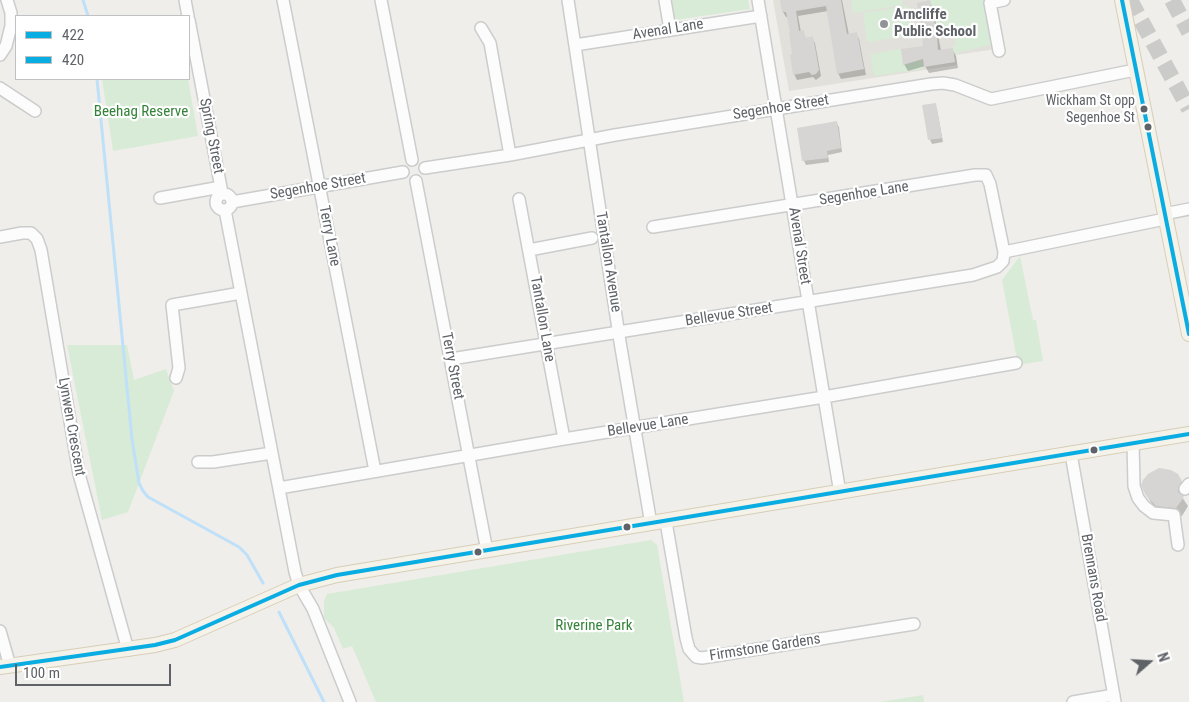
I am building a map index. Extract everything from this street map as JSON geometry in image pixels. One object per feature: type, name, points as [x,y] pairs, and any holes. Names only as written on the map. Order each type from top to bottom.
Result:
[{"type":"main road","points":[[1122,0],[1189,334]]},
{"type":"main road","points":[[5,667],[128,650],[175,640],[299,585],[337,575],[1189,434]]},
{"type":"street","points":[[0,55],[6,46],[11,26],[11,13],[6,0]]},
{"type":"street","points":[[185,0],[188,15]]},
{"type":"street","name":"Terry Lane","points":[[283,0],[375,471]]},
{"type":"street","points":[[380,0],[412,160]]},
{"type":"street","name":"Tantallon Avenue","points":[[568,0],[619,332],[651,524]]},
{"type":"street","points":[[665,0],[670,30]]},
{"type":"street","name":"Avenal Street","points":[[758,0],[840,493]]},
{"type":"street","points":[[999,51],[990,3],[1004,0]]},
{"type":"street","name":"Avenal Lane","points":[[575,45],[761,16]]},
{"type":"street","name":"Spring Street","points":[[190,25],[222,190]]},
{"type":"street","points":[[481,28],[490,43],[510,155]]},
{"type":"street","name":"Segenhoe Street","points":[[425,168],[943,83],[966,88],[991,99],[1135,70]]},
{"type":"street","points":[[0,88],[35,111]]},
{"type":"street","points":[[412,160],[420,161],[425,168],[424,175],[416,181],[406,178],[403,172],[405,164],[412,160]]},
{"type":"street","name":"Segenhoe Street","points":[[229,206],[319,186],[403,172]]},
{"type":"street","name":"Segenhoe Lane","points":[[654,227],[975,175],[986,175],[990,184],[1004,256]]},
{"type":"street","name":"Terry Street","points":[[416,181],[487,551]]},
{"type":"street","points":[[160,198],[222,190],[229,195],[241,293],[299,585],[313,609],[350,702]]},
{"type":"street","name":"Tantallon Lane","points":[[519,200],[548,345],[564,439]]},
{"type":"street","name":"Bellevue Street","points":[[451,359],[548,345],[974,275],[990,270],[1004,256],[1189,209]]},
{"type":"street","name":"Lynwen Crescent","points":[[0,237],[22,233],[31,234],[37,239],[41,250],[79,474],[128,650]]},
{"type":"street","points":[[529,250],[592,238]]},
{"type":"street","points":[[176,378],[179,368],[172,305],[241,293]]},
{"type":"street","name":"Bellevue Lane","points":[[279,488],[1016,363]]},
{"type":"street","points":[[1132,443],[1134,486],[1138,498],[1153,513],[1167,516],[1174,515],[1178,545]]},
{"type":"street","points":[[198,462],[213,462],[272,453]]},
{"type":"street","name":"Brennans Road","points":[[1071,454],[1115,699]]},
{"type":"street","name":"Firmstone Gardens","points":[[666,522],[686,638],[689,649],[696,657],[702,658],[914,624]]},
{"type":"street","points":[[0,631],[5,667]]},
{"type":"street","points":[[1073,702],[1115,699]]},
{"type":"shaded area","name":"Arncliffe Public School","points":[[773,0],[987,0],[996,49],[956,55],[957,65],[789,91]]},
{"type":"green space","points":[[672,0],[748,0],[750,9],[675,20]]},
{"type":"green space","points":[[851,0],[902,0],[903,5],[853,13]]},
{"type":"green space","points":[[930,0],[986,0],[995,44],[958,52],[958,55],[953,53],[953,46],[956,45],[954,31],[937,34],[934,22],[923,24],[937,20],[935,8],[931,8]]},
{"type":"green space","points":[[908,6],[913,35],[867,42],[863,13]]},
{"type":"green space","points":[[915,47],[918,47],[923,69],[874,76],[870,54],[901,49],[903,65],[917,61]]},
{"type":"green space","name":"Beehag Reserve","points":[[102,80],[188,80],[198,136],[113,151]]},
{"type":"green space","points":[[1020,256],[1033,320],[1036,320],[1043,361],[1018,365],[1002,280]]},
{"type":"green space","points":[[67,345],[127,345],[134,380],[166,369],[174,391],[128,512],[102,520]]},
{"type":"green space","name":"Riverine Park","points":[[651,540],[657,545],[684,702],[376,702],[352,646],[343,649],[334,628],[324,618],[324,601],[327,594]]},
{"type":"green space","points":[[923,695],[924,702],[880,702]]},
{"type":"building","points":[[780,0],[841,0],[847,34],[857,32],[864,69],[837,74],[826,6],[796,11],[799,31],[804,30],[805,38],[813,36],[819,70],[816,74],[812,75],[809,72],[793,75],[790,55],[792,54],[790,32],[786,12],[782,12]]},
{"type":"building","points":[[930,0],[937,34],[938,50],[953,48],[955,62],[924,67],[923,59],[903,65],[901,49],[923,46],[917,3]]},
{"type":"building","points":[[936,103],[942,138],[928,140],[922,105]]},
{"type":"building","points":[[837,121],[841,148],[827,151],[828,158],[802,161],[797,128]]},
{"type":"building","points":[[1159,468],[1171,470],[1178,474],[1182,481],[1178,492],[1184,497],[1176,508],[1156,506],[1145,494],[1141,485],[1148,474]]},
{"type":"waterway","points":[[83,0],[88,15]]},
{"type":"waterway","points":[[97,80],[132,439],[139,483],[148,497],[239,547],[247,555],[263,583]]},
{"type":"waterway","points":[[279,612],[324,702]]},
{"type":"tunnel","points":[[1130,0],[1189,109]]},
{"type":"tunnel","points":[[1172,0],[1189,32]]},
{"type":"transit line","name":"420","points":[[1122,0],[1189,334]]},
{"type":"transit line","name":"422","points":[[0,667],[155,645],[175,640],[299,585],[337,575],[1189,434]]},
{"type":"place","name":"Arncliffe Public School","points":[[884,24]]},
{"type":"place","name":"Wickham St opp Segenhoe St","points":[[1144,109]]}]
